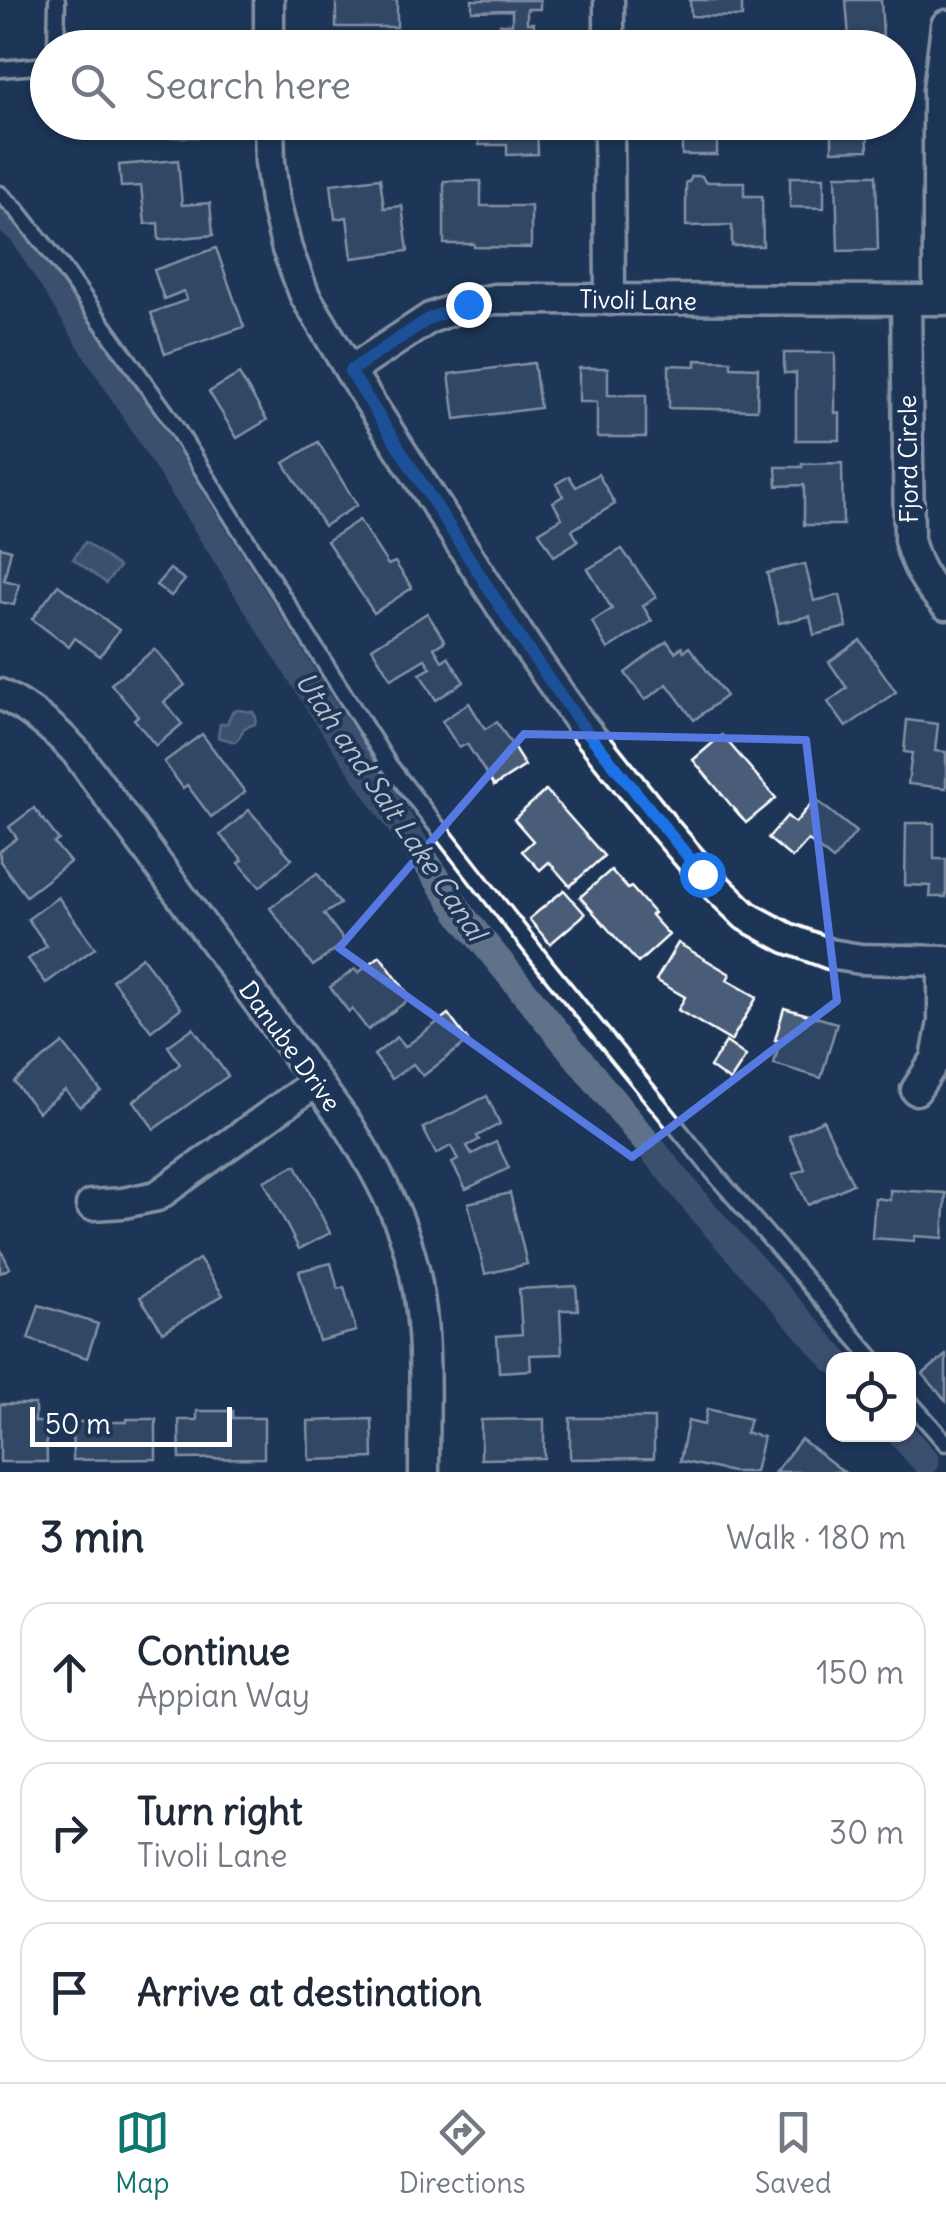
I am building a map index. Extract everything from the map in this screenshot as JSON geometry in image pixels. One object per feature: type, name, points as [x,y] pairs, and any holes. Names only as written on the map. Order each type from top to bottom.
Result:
[{"type":"street","points":[[269,0],[269,30]]},
{"type":"street","points":[[609,0],[609,30]]},
{"type":"street","points":[[942,300],[938,90],[946,25]]},
{"type":"street","points":[[269,140],[275,202],[305,296],[526,647],[580,723],[702,874],[746,916],[787,938],[830,954],[944,961],[943,1022],[936,1059],[916,1090]]},
{"type":"street","points":[[609,140],[610,300]]},
{"type":"street","name":"Tivoli Lane","points":[[350,371],[430,318],[468,304],[519,298],[942,300]]},
{"type":"street","name":"Fjord Circle","points":[[906,300],[909,540],[926,583],[946,606]]},
{"type":"street","name":"Danube Drive","points":[[0,694],[32,711],[76,752],[371,1162],[403,1232],[420,1309],[425,1364],[424,1472]]},
{"type":"street","points":[[91,1205],[157,1196],[316,1082]]},
{"type":"lane","points":[[56,30],[57,0]]},
{"type":"lane","points":[[0,70],[30,67]]},
{"type":"lane","points":[[0,194],[18,210],[62,267],[167,414],[389,765],[682,1133],[867,1352]]},
{"type":"lane","points":[[916,1409],[946,1444]]},
{"type":"highlighted area","points":[[524,734],[806,740],[837,1001],[632,1157],[339,948]]},
{"type":"water","points":[[85,542],[119,567],[106,583],[73,559]]},
{"type":"water","points":[[232,712],[253,712],[255,724],[244,728],[235,742],[218,737],[220,724],[227,723]]},
{"type":"building","points":[[336,0],[397,0],[397,27],[336,27]]},
{"type":"building","points":[[472,0],[540,0],[540,9],[527,9],[527,23],[534,23],[534,30],[500,30],[500,24],[512,24],[512,10],[472,11]]},
{"type":"building","points":[[690,0],[742,0],[742,17],[691,16]]},
{"type":"building","points":[[846,0],[881,0],[883,30],[848,30]]},
{"type":"building","points":[[479,140],[538,140],[538,154],[507,155],[507,145],[479,145]]},
{"type":"building","points":[[682,140],[717,140],[717,155],[682,155]]},
{"type":"building","points":[[832,140],[868,140],[868,150],[832,151]]},
{"type":"building","points":[[178,160],[182,205],[210,203],[213,235],[159,240],[158,223],[145,224],[141,186],[121,187],[119,165]]},
{"type":"building","points":[[836,175],[876,175],[878,250],[838,251]]},
{"type":"building","points":[[692,176],[702,176],[705,182],[744,182],[744,196],[762,196],[763,246],[732,246],[732,225],[686,226],[686,182]]},
{"type":"building","points":[[790,177],[824,177],[824,208],[790,207]]},
{"type":"building","points":[[380,178],[384,208],[402,206],[408,251],[352,258],[347,217],[335,219],[331,184]]},
{"type":"building","points":[[444,181],[481,181],[481,206],[531,206],[531,248],[444,244]]},
{"type":"building","points":[[216,248],[244,327],[165,354],[151,313],[187,300],[184,291],[164,299],[154,270]]},
{"type":"building","points":[[784,353],[835,353],[835,413],[840,413],[840,440],[796,440],[796,373],[784,373]]},
{"type":"building","points":[[696,360],[731,361],[731,367],[758,368],[757,410],[669,408],[669,365],[696,366]]},
{"type":"building","points":[[534,363],[540,408],[455,419],[449,374]]},
{"type":"building","points":[[579,368],[608,368],[608,395],[646,395],[646,437],[597,437],[597,402],[579,402]]},
{"type":"building","points":[[239,374],[267,420],[237,438],[209,392]]},
{"type":"building","points":[[318,442],[357,505],[324,526],[284,463]]},
{"type":"building","points":[[842,463],[843,525],[804,525],[804,485],[777,486],[776,467]]},
{"type":"building","points":[[598,474],[615,504],[572,530],[578,541],[554,556],[539,532],[562,518],[553,502],[563,496],[556,484],[569,476],[576,487]]},
{"type":"building","points":[[359,520],[388,565],[395,562],[412,588],[374,613],[327,541]]},
{"type":"building","points":[[0,547],[11,550],[4,580],[19,584],[14,605],[0,602]]},
{"type":"building","points":[[622,549],[656,597],[643,606],[652,621],[608,649],[592,622],[612,609],[588,569]]},
{"type":"building","points":[[805,564],[814,601],[840,595],[847,627],[814,635],[810,616],[779,623],[767,573]]},
{"type":"building","points":[[170,569],[185,580],[171,596],[156,585]]},
{"type":"building","points":[[58,585],[119,630],[100,656],[75,638],[69,647],[32,619]]},
{"type":"building","points":[[427,613],[445,641],[434,648],[442,661],[448,657],[464,682],[436,700],[420,674],[431,668],[425,659],[391,679],[372,648]]},
{"type":"building","points":[[860,640],[896,692],[846,727],[828,702],[847,688],[829,662]]},
{"type":"building","points":[[667,641],[675,652],[689,647],[726,696],[694,720],[667,684],[645,700],[625,673]]},
{"type":"building","points":[[155,649],[185,685],[164,702],[182,724],[156,746],[134,719],[138,716],[111,684]]},
{"type":"building","points":[[469,703],[485,729],[497,722],[525,766],[494,786],[467,744],[459,748],[442,721]]},
{"type":"building","points":[[907,720],[938,724],[935,751],[946,752],[946,788],[908,784],[912,753],[904,752]]},
{"type":"building","points":[[202,734],[245,792],[211,817],[164,762]]},
{"type":"building","points":[[722,735],[776,798],[746,823],[693,760]]},
{"type":"building","points":[[546,790],[604,856],[570,886],[549,862],[540,870],[522,851],[533,841],[514,819]]},
{"type":"building","points":[[815,799],[856,832],[833,860],[808,840],[792,858],[768,838],[787,816],[795,823]]},
{"type":"building","points":[[34,808],[59,840],[54,843],[70,862],[26,896],[0,861],[0,851],[17,838],[9,827]]},
{"type":"building","points":[[249,810],[292,859],[260,887],[220,835]]},
{"type":"building","points":[[906,823],[934,823],[934,859],[946,859],[946,897],[930,897],[931,886],[905,885]]},
{"type":"building","points":[[611,870],[628,889],[631,887],[669,935],[638,963],[580,897]]},
{"type":"building","points":[[317,873],[340,904],[324,914],[345,942],[313,966],[270,908]]},
{"type":"building","points":[[564,890],[585,914],[550,944],[529,919]]},
{"type":"building","points":[[58,897],[95,948],[46,983],[28,959],[47,946],[28,919]]},
{"type":"building","points":[[678,943],[730,974],[727,980],[757,997],[731,1041],[678,1010],[685,997],[656,980]]},
{"type":"building","points":[[380,956],[411,998],[368,1030],[330,987]]},
{"type":"building","points":[[142,957],[181,1008],[151,1031],[112,980]]},
{"type":"building","points":[[784,1008],[837,1023],[821,1078],[774,1064],[780,1041],[775,1040]]},
{"type":"building","points":[[448,1014],[468,1041],[423,1076],[413,1064],[392,1079],[374,1055],[397,1037],[405,1047]]},
{"type":"building","points":[[193,1028],[228,1076],[154,1129],[134,1101],[180,1064],[168,1046]]},
{"type":"building","points":[[726,1042],[746,1056],[730,1081],[710,1067]]},
{"type":"building","points":[[63,1043],[101,1091],[80,1107],[65,1090],[38,1112],[14,1082]]},
{"type":"building","points":[[487,1096],[500,1124],[467,1146],[472,1154],[496,1142],[509,1168],[466,1189],[452,1163],[458,1160],[451,1146],[436,1154],[423,1128]]},
{"type":"building","points":[[823,1120],[853,1184],[808,1205],[793,1174],[805,1169],[789,1136]]},
{"type":"building","points":[[296,1165],[330,1233],[299,1249],[264,1181]]},
{"type":"building","points":[[890,1190],[946,1193],[943,1238],[872,1238],[875,1198],[890,1200]]},
{"type":"building","points":[[510,1193],[527,1264],[485,1274],[468,1203]]},
{"type":"building","points":[[0,1248],[10,1268],[0,1273]]},
{"type":"building","points":[[199,1259],[223,1295],[163,1332],[140,1297]]},
{"type":"building","points":[[331,1263],[338,1289],[344,1287],[356,1331],[319,1341],[299,1271]]},
{"type":"building","points":[[576,1286],[578,1310],[560,1310],[562,1354],[530,1355],[531,1370],[499,1372],[497,1336],[522,1334],[519,1289]]},
{"type":"building","points":[[39,1305],[98,1324],[87,1358],[28,1339]]},
{"type":"building","points":[[946,1355],[946,1401],[923,1374]]},
{"type":"building","points":[[0,1404],[35,1404],[35,1422],[46,1422],[47,1462],[0,1462]]},
{"type":"building","points":[[707,1409],[750,1419],[746,1433],[763,1437],[755,1472],[732,1472],[680,1461],[688,1421],[704,1425]]},
{"type":"building","points":[[197,1411],[233,1411],[233,1418],[264,1418],[264,1458],[180,1459],[179,1420],[197,1420]]},
{"type":"building","points":[[570,1418],[654,1418],[654,1458],[570,1459]]},
{"type":"building","points":[[156,1419],[156,1459],[73,1460],[72,1422]]},
{"type":"building","points":[[372,1419],[373,1458],[309,1460],[308,1421]]},
{"type":"building","points":[[544,1419],[544,1458],[481,1459],[481,1420]]},
{"type":"building","points":[[801,1439],[844,1472],[775,1472]]},
{"type":"waterway","name":"Utah and Salt Lake Canal","points":[[0,215],[22,231],[325,712],[463,917],[705,1214],[828,1352]]},
{"type":"waterway","name":"Utah and Salt Lake Canal","points":[[908,1442],[925,1461]]},
{"type":"route","points":[[468,304],[430,318],[350,371],[526,647],[580,723],[702,874]]}]
